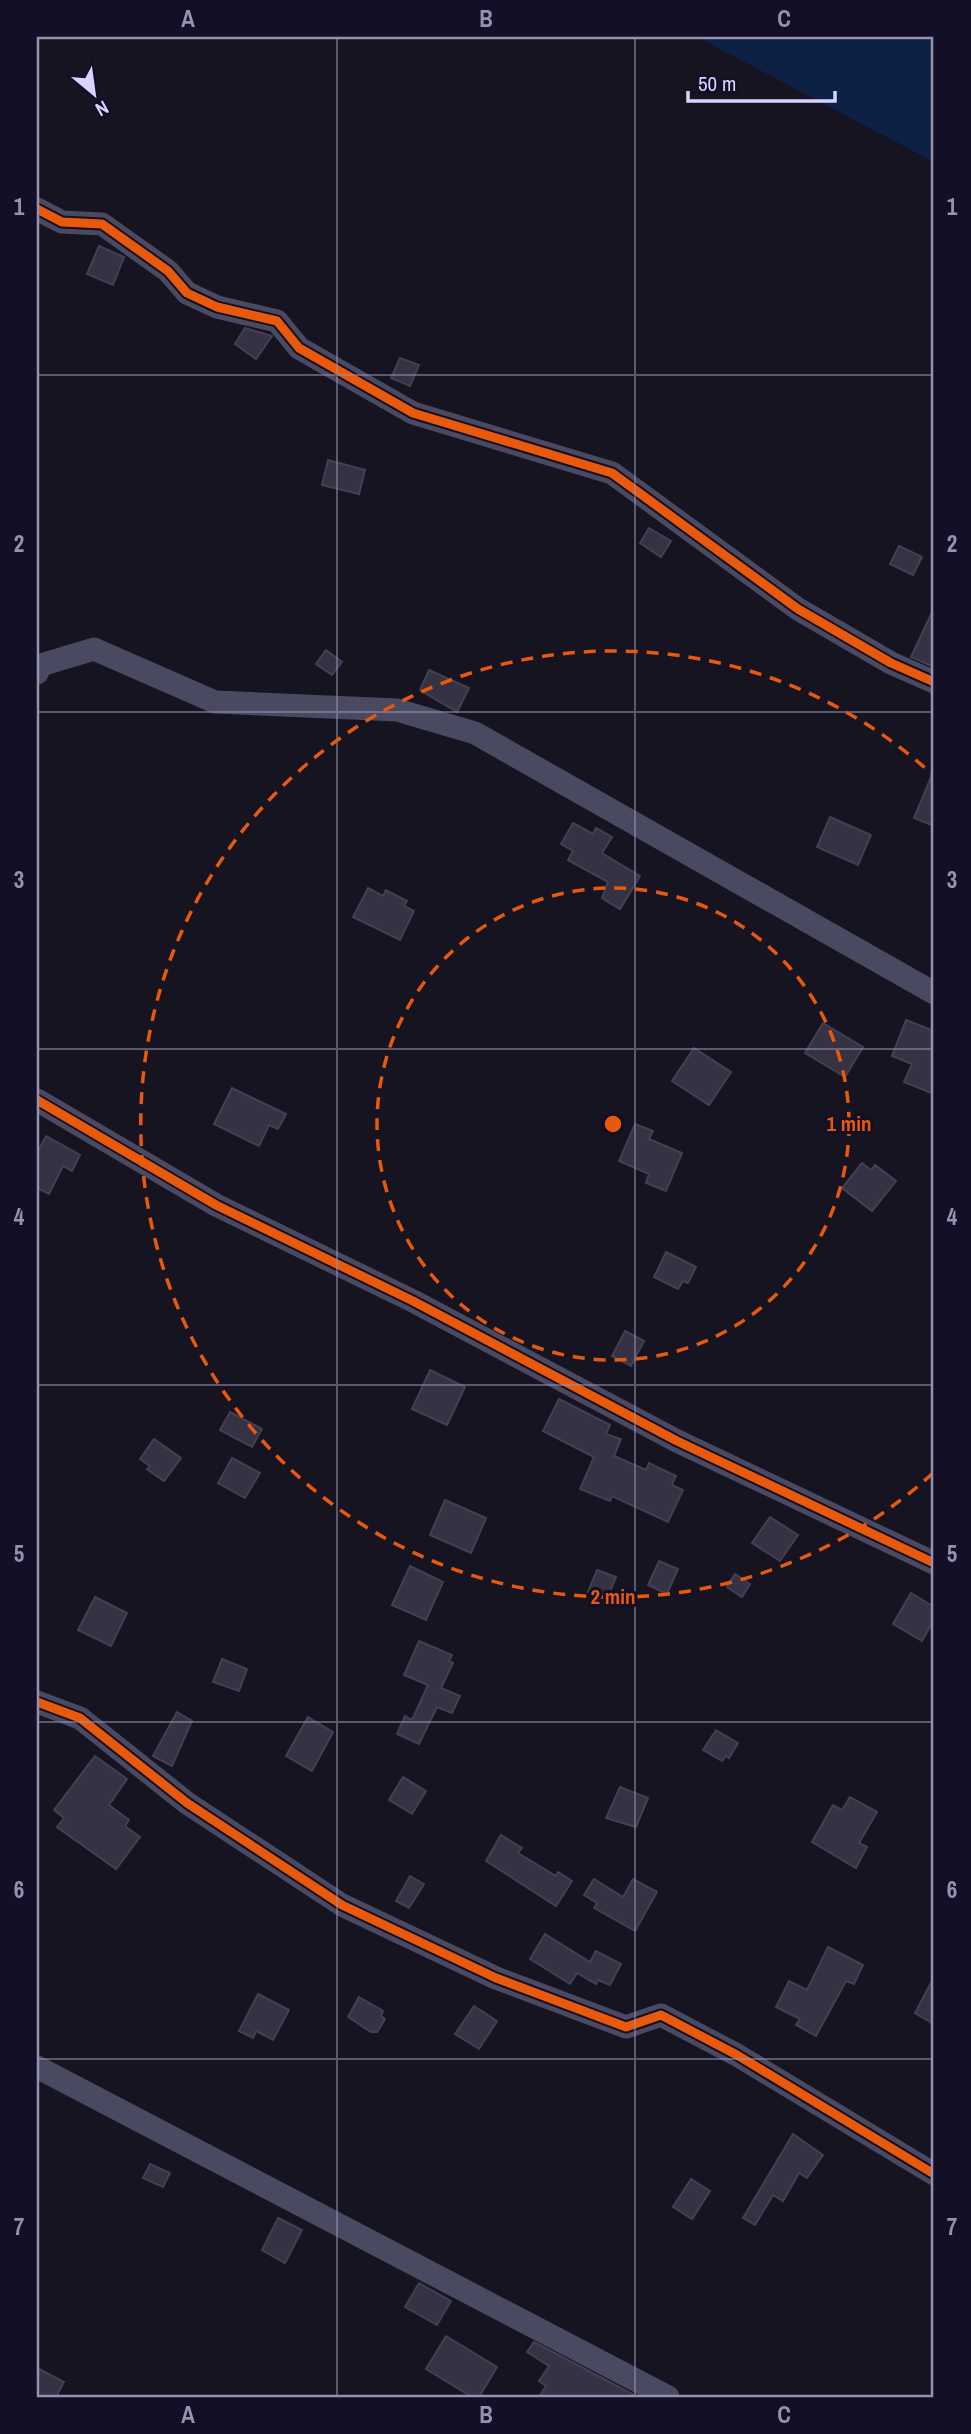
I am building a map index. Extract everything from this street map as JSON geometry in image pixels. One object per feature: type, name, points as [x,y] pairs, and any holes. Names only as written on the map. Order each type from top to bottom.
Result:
[{"type":"street","points":[[37,209],[62,222],[102,224],[168,271],[187,293],[217,307],[277,321],[299,348],[413,413],[612,472],[798,609],[891,663],[934,682]]},
{"type":"street","points":[[37,673],[41,665],[94,649],[215,702],[397,710],[475,733],[934,993]]},
{"type":"street","points":[[37,1100],[216,1205],[413,1301],[677,1441],[934,1563]]},
{"type":"street","points":[[37,1702],[80,1718],[187,1803],[342,1905],[496,1978],[626,2027],[662,2015],[737,2055],[934,2174]]},
{"type":"street","points":[[37,2067],[668,2397]]},
{"type":"water","points":[[697,37],[934,37],[934,162]]},
{"type":"building","points":[[99,246],[124,257],[113,285],[87,274]]},
{"type":"building","points":[[245,328],[272,336],[256,359],[235,344]]},
{"type":"building","points":[[400,358],[419,365],[410,386],[391,378]]},
{"type":"building","points":[[328,460],[365,470],[359,494],[322,485]]},
{"type":"building","points":[[649,528],[671,541],[661,557],[640,543]]},
{"type":"building","points":[[899,546],[922,557],[913,575],[890,564]]},
{"type":"building","points":[[934,608],[934,667],[911,657]]},
{"type":"building","points":[[326,650],[342,662],[332,675],[316,664]]},
{"type":"building","points":[[429,670],[469,688],[457,712],[420,690]]},
{"type":"building","points":[[934,770],[934,826],[914,818]]},
{"type":"building","points":[[830,817],[871,835],[858,865],[817,847]]},
{"type":"building","points":[[573,823],[593,834],[596,828],[612,837],[602,853],[640,876],[620,909],[602,898],[608,882],[568,860],[573,851],[561,844]]},
{"type":"building","points":[[368,888],[383,896],[386,890],[407,901],[404,906],[414,911],[400,940],[353,917]]},
{"type":"building","points":[[906,1020],[934,1031],[934,1094],[904,1082],[912,1064],[892,1056]]},
{"type":"building","points":[[823,1023],[863,1047],[845,1077],[805,1053]]},
{"type":"building","points":[[694,1048],[731,1072],[709,1105],[672,1081]]},
{"type":"building","points":[[232,1088],[286,1114],[278,1129],[269,1125],[259,1146],[214,1124]]},
{"type":"building","points":[[635,1124],[653,1131],[649,1139],[682,1153],[666,1191],[646,1183],[649,1174],[619,1161]]},
{"type":"building","points":[[46,1136],[80,1155],[72,1171],[63,1166],[49,1194],[37,1188],[37,1153]]},
{"type":"building","points":[[862,1163],[871,1170],[875,1165],[896,1181],[872,1211],[842,1188]]},
{"type":"building","points":[[666,1252],[696,1267],[688,1283],[683,1281],[678,1289],[654,1277]]},
{"type":"building","points":[[625,1331],[644,1341],[631,1366],[612,1356]]},
{"type":"building","points":[[430,1370],[465,1387],[447,1425],[412,1409]]},
{"type":"building","points":[[559,1399],[610,1425],[606,1434],[621,1439],[614,1456],[646,1470],[649,1463],[676,1476],[672,1485],[683,1490],[668,1522],[612,1496],[610,1501],[580,1489],[594,1457],[543,1431]]},
{"type":"building","points":[[230,1412],[262,1429],[252,1447],[220,1430]]},
{"type":"building","points":[[154,1439],[181,1458],[164,1481],[147,1469],[150,1466],[140,1459]]},
{"type":"building","points":[[232,1458],[260,1473],[245,1498],[218,1483]]},
{"type":"building","points":[[445,1500],[486,1518],[471,1553],[430,1535]]},
{"type":"building","points":[[770,1517],[798,1535],[780,1561],[752,1543]]},
{"type":"building","points":[[659,1561],[678,1569],[667,1594],[648,1585]]},
{"type":"building","points":[[410,1566],[443,1582],[426,1620],[392,1605]]},
{"type":"building","points":[[597,1570],[616,1577],[607,1599],[588,1592]]},
{"type":"building","points":[[735,1574],[750,1584],[742,1597],[727,1587]]},
{"type":"building","points":[[911,1593],[934,1607],[934,1620],[922,1641],[893,1624]]},
{"type":"building","points":[[95,1597],[127,1613],[111,1646],[78,1630]]},
{"type":"building","points":[[419,1641],[452,1655],[449,1661],[453,1663],[441,1688],[460,1696],[452,1713],[437,1707],[419,1744],[397,1734],[405,1716],[412,1720],[428,1685],[404,1675]]},
{"type":"building","points":[[222,1659],[247,1669],[239,1691],[213,1682]]},
{"type":"building","points":[[177,1712],[192,1721],[172,1766],[153,1756]]},
{"type":"building","points":[[308,1717],[333,1732],[312,1771],[286,1756]]},
{"type":"building","points":[[716,1730],[738,1743],[729,1758],[726,1756],[722,1761],[703,1750]]},
{"type":"building","points":[[95,1756],[127,1779],[109,1805],[129,1820],[125,1826],[140,1837],[116,1869],[57,1827],[64,1818],[54,1810]]},
{"type":"building","points":[[403,1777],[426,1791],[412,1814],[389,1800]]},
{"type":"building","points":[[620,1787],[648,1798],[636,1827],[606,1818]]},
{"type":"building","points":[[850,1797],[877,1812],[859,1843],[867,1847],[856,1868],[812,1842],[833,1805],[842,1810]]},
{"type":"building","points":[[501,1835],[522,1848],[518,1853],[556,1876],[558,1872],[572,1881],[556,1906],[486,1861]]},
{"type":"building","points":[[410,1876],[424,1884],[409,1908],[396,1901]]},
{"type":"building","points":[[594,1879],[623,1897],[633,1879],[657,1892],[635,1931],[594,1908],[597,1903],[584,1895]]},
{"type":"building","points":[[545,1934],[590,1962],[596,1951],[621,1964],[610,1985],[598,1980],[596,1984],[577,1973],[570,1984],[530,1959]]},
{"type":"building","points":[[828,1947],[863,1965],[854,1984],[846,1981],[816,2036],[796,2025],[800,2019],[776,2007],[789,1981],[807,1990]]},
{"type":"building","points":[[934,1977],[934,2024],[915,2013]]},
{"type":"building","points":[[258,1994],[289,2010],[273,2040],[256,2031],[253,2038],[239,2031]]},
{"type":"building","points":[[359,1997],[383,2011],[381,2016],[385,2019],[377,2032],[371,2032],[348,2017]]},
{"type":"building","points":[[474,2006],[497,2021],[479,2049],[455,2034]]},
{"type":"building","points":[[793,2134],[823,2155],[807,2178],[799,2173],[783,2201],[773,2195],[755,2225],[743,2218]]},
{"type":"building","points":[[150,2164],[170,2173],[163,2187],[143,2178]]},
{"type":"building","points":[[691,2179],[710,2191],[692,2219],[673,2207]]},
{"type":"building","points":[[278,2218],[302,2230],[285,2263],[262,2250]]},
{"type":"building","points":[[419,2283],[451,2301],[437,2325],[405,2307]]},
{"type":"building","points":[[446,2336],[497,2367],[479,2397],[472,2397],[426,2369]]},
{"type":"building","points":[[534,2342],[638,2397],[539,2397],[546,2386],[539,2381],[549,2366],[527,2352]]},
{"type":"building","points":[[37,2368],[64,2382],[56,2397],[37,2397]]},
{"type":"cycle path","points":[[37,209],[62,222],[102,224],[168,271],[187,293],[217,307],[277,321],[299,348],[413,413],[612,473],[798,609],[891,663],[934,682]]},
{"type":"cycle path","points":[[37,1100],[216,1205],[413,1301],[677,1441],[934,1563]]},
{"type":"cycle path","points":[[37,1702],[80,1718],[187,1803],[342,1905],[496,1978],[626,2027],[661,2015],[737,2055],[934,2174]]}]
